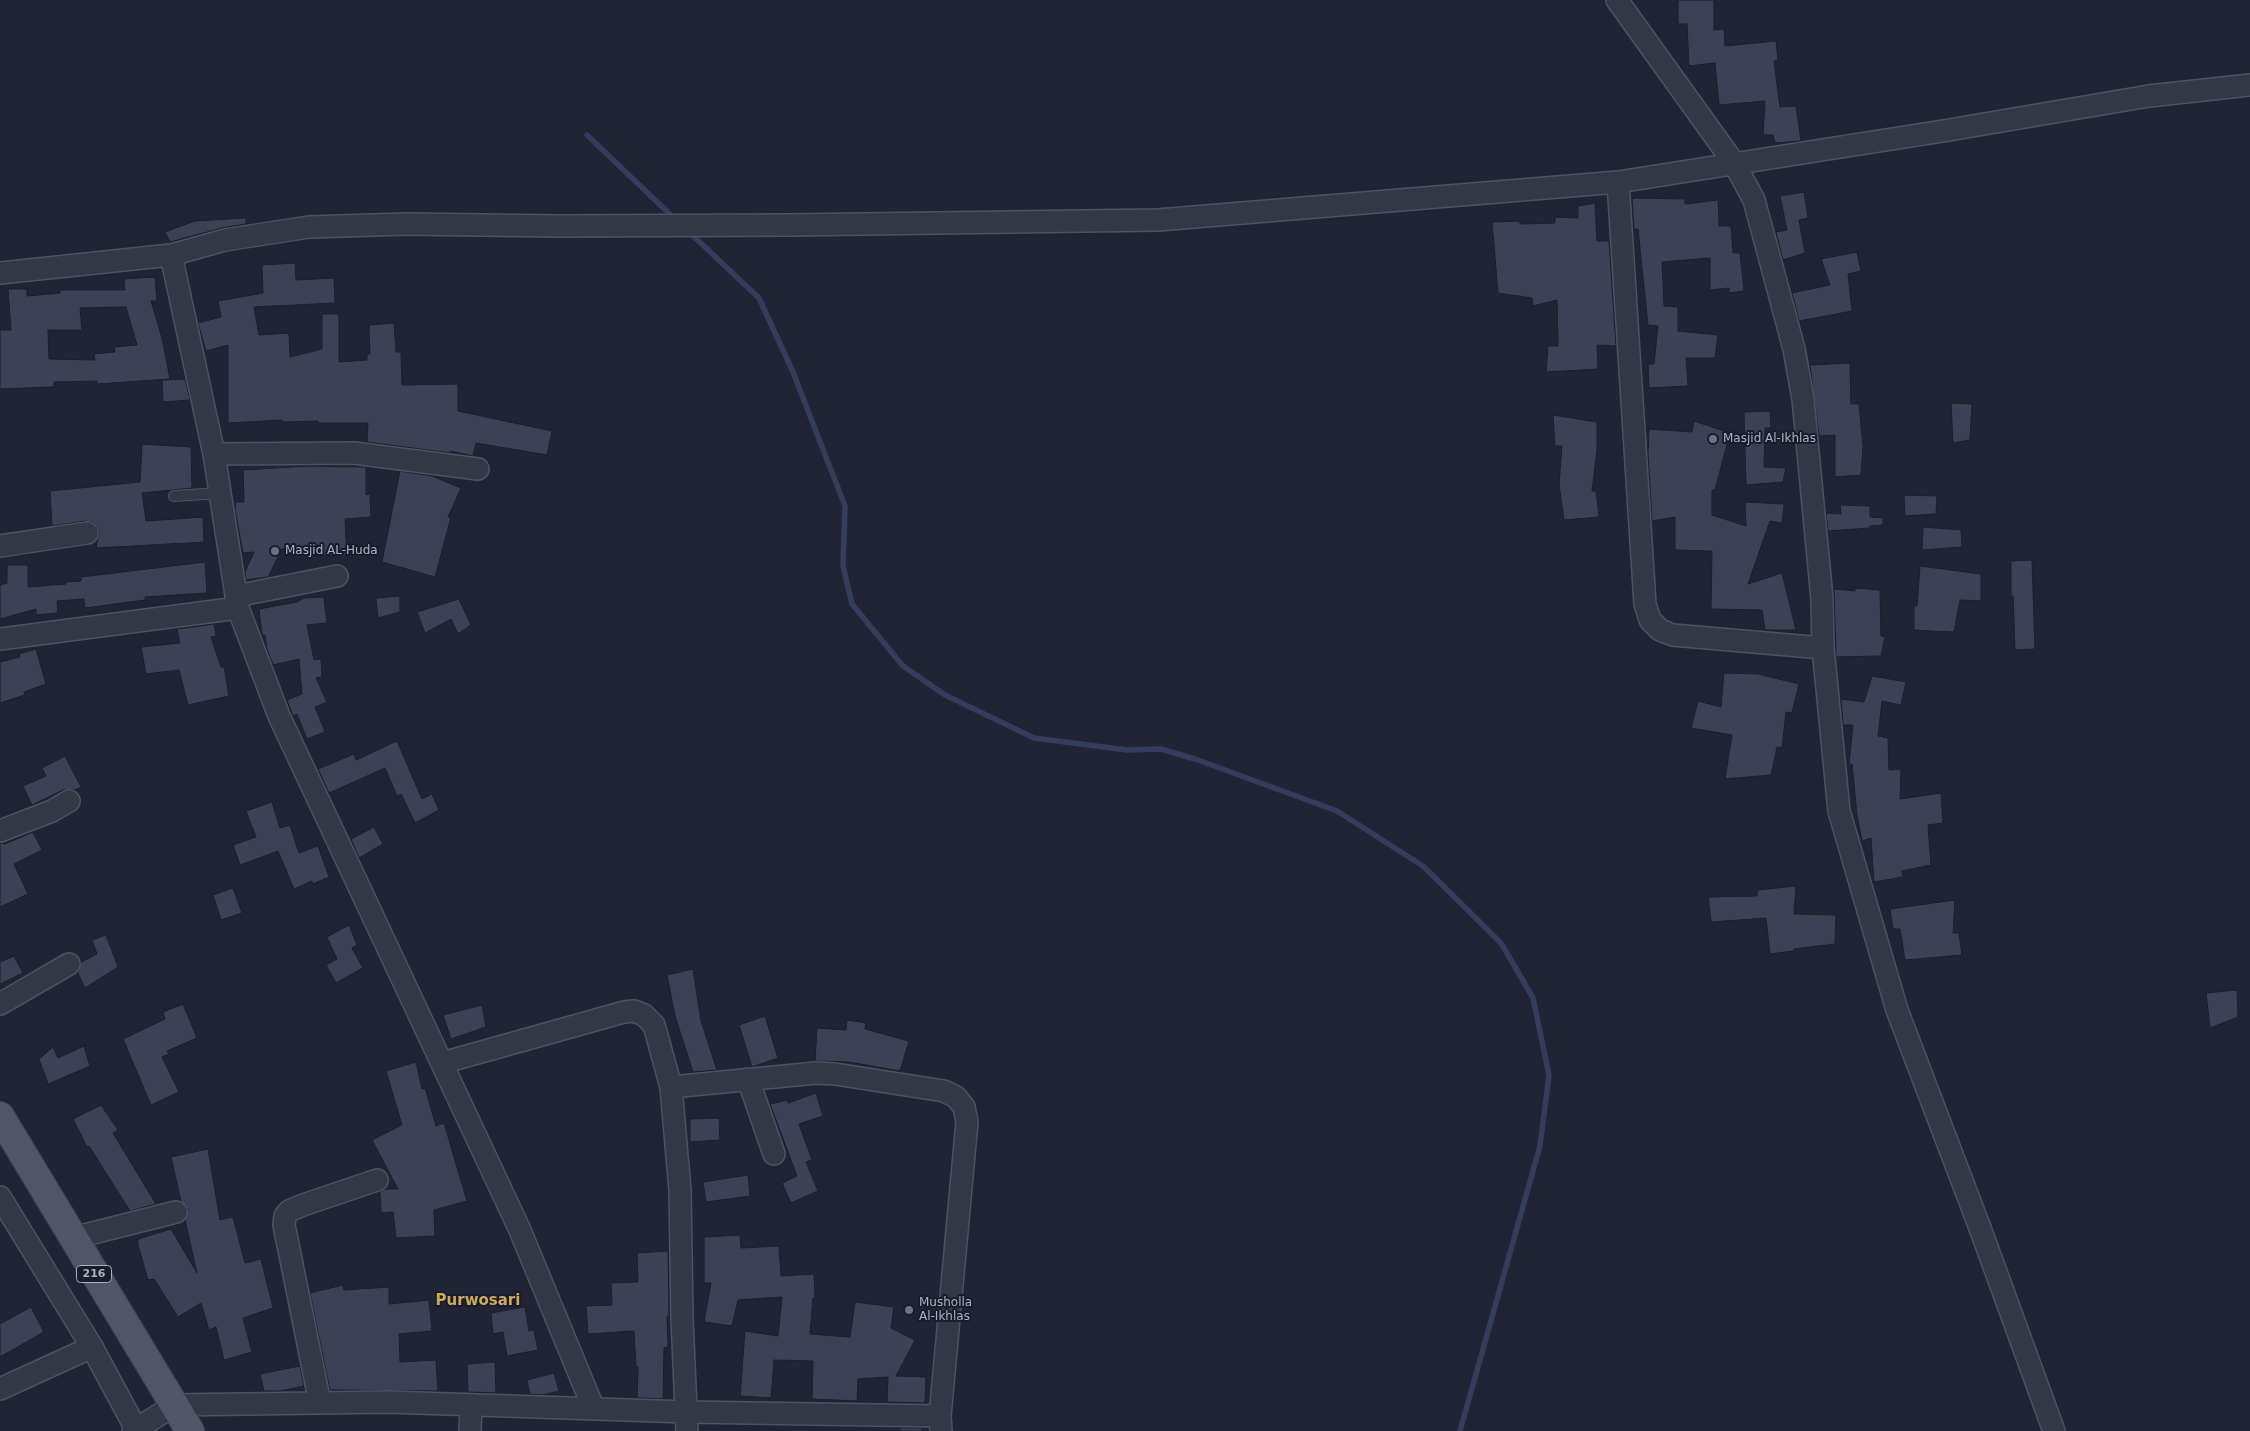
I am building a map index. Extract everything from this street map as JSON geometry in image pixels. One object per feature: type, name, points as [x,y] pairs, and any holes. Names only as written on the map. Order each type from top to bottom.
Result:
[{"type":"main road","name":"216","points":[[0,1116],[190,1431]]},
{"type":"street","points":[[1617,0],[1734,163],[1754,200],[1794,349],[1802,399],[1813,494],[1822,599],[1822,648],[1839,811],[1897,1010],[1980,1228],[2054,1431]]},
{"type":"street","points":[[0,273],[170,255],[225,240],[309,227],[406,224],[558,226],[761,225],[1158,220],[1618,182],[1943,131],[2149,96],[2250,85]]},
{"type":"street","points":[[1618,182],[1645,604],[1650,620],[1660,630],[1673,635],[1822,648]]},
{"type":"street","points":[[170,255],[214,454],[237,602],[279,716],[519,1228],[593,1407]]},
{"type":"street","points":[[214,454],[354,453],[478,469]]},
{"type":"street","points":[[0,546],[87,533]]},
{"type":"street","points":[[0,639],[237,602],[337,576]]},
{"type":"street","points":[[0,831],[52,811],[69,801]]},
{"type":"street","points":[[0,1004],[69,964]]},
{"type":"street","points":[[442,1063],[624,1012],[634,1011],[644,1015],[654,1025],[671,1087],[680,1190],[682,1319],[687,1421]]},
{"type":"street","points":[[0,1197],[92,1348],[135,1430],[175,1405],[389,1402],[593,1407],[687,1421],[940,1424],[967,1122],[964,1106],[956,1097],[944,1091],[816,1072],[671,1087]]},
{"type":"street","points":[[748,1079],[774,1154]]},
{"type":"street","points":[[320,1403],[284,1225],[285,1216],[289,1211],[303,1205],[377,1180]]},
{"type":"street","points":[[73,1238],[176,1212]]},
{"type":"street","points":[[0,1389],[92,1348]]},
{"type":"street","points":[[470,1431],[471,1405]]},
{"type":"lane","points":[[174,496],[220,493]]},
{"type":"building","points":[[1678,0],[1714,0],[1714,30],[1724,29],[1725,46],[1776,41],[1778,60],[1774,61],[1780,107],[1796,106],[1801,141],[1775,143],[1773,135],[1763,135],[1765,101],[1719,105],[1715,63],[1689,66],[1687,24],[1678,24]]},
{"type":"building","points":[[1804,192],[1808,218],[1799,220],[1805,253],[1783,260],[1776,232],[1787,230],[1780,196]]},
{"type":"building","points":[[1632,199],[1685,199],[1685,204],[1718,200],[1719,226],[1731,226],[1733,253],[1740,253],[1744,291],[1729,293],[1729,288],[1710,290],[1710,258],[1662,262],[1664,306],[1678,307],[1678,331],[1718,335],[1715,358],[1686,358],[1688,386],[1649,388],[1648,364],[1654,364],[1658,326],[1648,325],[1638,229],[1634,229]]},
{"type":"building","points":[[1595,203],[1597,241],[1609,241],[1616,346],[1597,345],[1598,369],[1546,372],[1548,346],[1558,346],[1557,300],[1533,306],[1532,298],[1498,293],[1492,222],[1520,221],[1520,224],[1555,223],[1555,217],[1578,218],[1578,206]]},
{"type":"building","points":[[246,218],[246,224],[222,228],[170,242],[165,232],[195,221]]},
{"type":"building","points":[[1857,252],[1861,271],[1848,274],[1852,311],[1799,321],[1792,293],[1830,285],[1821,259]]},
{"type":"building","points":[[295,263],[296,280],[334,278],[335,303],[254,307],[259,335],[289,333],[290,357],[322,349],[322,314],[339,314],[339,362],[367,360],[367,354],[370,354],[369,325],[394,323],[396,352],[401,352],[402,385],[458,384],[458,411],[552,431],[547,455],[476,443],[473,456],[450,451],[450,453],[367,442],[368,423],[283,422],[282,420],[228,423],[228,345],[206,351],[198,323],[221,317],[218,301],[263,293],[262,265]]},
{"type":"building","points":[[155,277],[157,301],[151,301],[162,338],[170,379],[97,384],[97,381],[54,382],[54,387],[0,389],[0,330],[11,330],[8,289],[27,289],[27,296],[60,293],[60,290],[125,290],[124,279]],"holes":[[[126,307],[137,345],[114,347],[115,352],[94,354],[95,360],[49,359],[48,330],[82,330],[80,308]]]},
{"type":"building","points":[[1850,363],[1851,404],[1859,404],[1863,447],[1861,475],[1835,477],[1835,435],[1819,436],[1810,365]]},
{"type":"building","points":[[185,379],[190,400],[163,402],[162,380]]},
{"type":"building","points":[[1951,403],[1972,404],[1970,440],[1953,443]]},
{"type":"building","points":[[1770,411],[1771,428],[1765,428],[1764,467],[1786,468],[1783,482],[1746,485],[1744,412]]},
{"type":"building","points":[[1553,415],[1597,422],[1597,450],[1592,491],[1596,491],[1599,517],[1564,520],[1559,485],[1562,446],[1555,446]]},
{"type":"building","points":[[1694,421],[1730,433],[1715,490],[1712,490],[1712,515],[1746,526],[1745,502],[1784,504],[1782,523],[1770,521],[1748,584],[1782,573],[1796,630],[1765,630],[1762,610],[1711,609],[1712,551],[1675,550],[1675,517],[1652,521],[1648,455],[1649,429],[1692,432]]},
{"type":"building","points":[[142,444],[191,447],[192,488],[142,493],[146,521],[203,517],[204,542],[96,548],[99,532],[97,526],[92,522],[85,521],[52,526],[50,491],[140,482]]},
{"type":"building","points":[[307,466],[366,467],[366,495],[370,494],[371,517],[345,519],[347,555],[318,556],[318,545],[282,549],[268,577],[246,580],[245,572],[254,552],[243,553],[235,509],[236,502],[244,502],[243,470]]},
{"type":"building","points":[[400,471],[432,476],[461,488],[448,517],[451,517],[435,577],[382,562]]},
{"type":"building","points":[[1904,495],[1937,496],[1936,514],[1905,516]]},
{"type":"building","points":[[1840,505],[1870,506],[1870,517],[1883,518],[1883,525],[1870,526],[1870,528],[1828,531],[1826,513],[1841,514]]},
{"type":"building","points":[[1923,527],[1961,530],[1962,547],[1922,550]]},
{"type":"building","points":[[2032,560],[2035,649],[2015,650],[2013,596],[2011,596],[2011,561]]},
{"type":"building","points":[[205,562],[207,593],[145,597],[145,600],[85,608],[84,599],[57,601],[58,613],[36,615],[36,609],[0,619],[0,585],[7,583],[7,565],[28,565],[28,587],[66,584],[66,582],[81,581],[81,577]]},
{"type":"building","points":[[1920,566],[1981,574],[1981,601],[1960,600],[1954,632],[1914,630],[1914,606],[1917,606]]},
{"type":"building","points":[[1855,588],[1880,590],[1881,636],[1885,637],[1881,656],[1836,657],[1834,589],[1855,591]]},
{"type":"building","points":[[400,596],[400,612],[378,618],[376,598]]},
{"type":"building","points":[[324,597],[327,623],[307,625],[314,660],[321,659],[322,677],[316,678],[327,702],[315,707],[325,732],[307,739],[297,714],[293,716],[287,700],[302,694],[299,659],[273,665],[267,649],[265,635],[262,635],[259,609],[297,602],[304,598]]},
{"type":"building","points":[[459,599],[471,625],[458,634],[451,619],[425,633],[417,612]]},
{"type":"building","points":[[214,624],[216,636],[211,637],[221,667],[224,667],[229,696],[188,705],[179,670],[146,674],[141,647],[180,643],[177,629]]},
{"type":"building","points":[[36,649],[46,684],[24,692],[25,695],[0,703],[0,662],[20,657],[19,654]]},
{"type":"building","points":[[1724,673],[1758,674],[1799,684],[1792,713],[1786,712],[1782,748],[1777,747],[1771,775],[1725,779],[1732,735],[1691,728],[1698,701],[1721,707]]},
{"type":"building","points":[[1872,676],[1906,682],[1901,705],[1882,701],[1878,736],[1888,738],[1889,770],[1901,769],[1900,799],[1941,793],[1943,823],[1928,825],[1931,865],[1902,871],[1903,877],[1874,882],[1871,838],[1862,841],[1857,815],[1852,764],[1849,764],[1853,725],[1843,725],[1841,699],[1864,702]]},
{"type":"building","points":[[397,741],[422,799],[432,794],[439,810],[415,823],[401,794],[397,796],[385,768],[329,793],[318,769],[354,754],[356,760]]},
{"type":"building","points":[[65,756],[81,787],[75,790],[63,790],[32,805],[23,786],[46,776],[42,768]]},
{"type":"building","points":[[272,802],[280,828],[290,825],[299,853],[318,846],[329,877],[313,884],[312,881],[294,889],[278,851],[240,865],[233,845],[256,837],[246,811]]},
{"type":"building","points":[[374,827],[383,844],[359,858],[351,839]]},
{"type":"building","points":[[33,832],[42,850],[14,864],[28,894],[0,907],[0,843],[5,844]]},
{"type":"building","points":[[1796,886],[1794,914],[1836,915],[1835,944],[1770,954],[1766,918],[1711,922],[1708,897],[1757,896],[1757,890]]},
{"type":"building","points":[[233,888],[242,913],[221,920],[213,895]]},
{"type":"building","points":[[1955,900],[1953,933],[1959,933],[1962,955],[1905,960],[1900,929],[1893,929],[1890,909]]},
{"type":"building","points":[[349,925],[357,945],[352,948],[363,968],[336,983],[326,965],[337,959],[327,937]]},
{"type":"building","points":[[106,935],[118,967],[85,988],[78,973],[81,962],[97,954],[92,940]]},
{"type":"building","points":[[14,956],[23,973],[0,984],[0,962]]},
{"type":"building","points":[[693,969],[701,1021],[717,1070],[693,1072],[675,1016],[667,975]]},
{"type":"building","points":[[2237,990],[2238,1017],[2210,1028],[2206,993]]},
{"type":"building","points":[[183,1004],[197,1038],[167,1051],[169,1054],[162,1057],[179,1092],[151,1105],[123,1039],[165,1019],[163,1012]]},
{"type":"building","points":[[482,1005],[486,1027],[451,1039],[443,1015]]},
{"type":"building","points":[[765,1016],[778,1058],[752,1067],[739,1025]]},
{"type":"building","points":[[847,1020],[866,1023],[865,1029],[909,1041],[900,1071],[849,1062],[815,1061],[817,1028],[846,1030]]},
{"type":"building","points":[[84,1046],[90,1066],[48,1084],[39,1059],[53,1047],[58,1058]]},
{"type":"building","points":[[416,1062],[422,1089],[425,1088],[436,1126],[444,1123],[467,1201],[434,1210],[435,1236],[396,1238],[393,1212],[381,1213],[380,1192],[385,1189],[398,1189],[372,1140],[402,1125],[386,1071]]},
{"type":"building","points":[[816,1093],[823,1116],[799,1124],[812,1160],[806,1162],[818,1191],[791,1203],[782,1183],[797,1176],[770,1104],[787,1100],[788,1103]]},
{"type":"building","points":[[101,1105],[118,1130],[113,1133],[156,1204],[130,1211],[89,1146],[87,1147],[73,1119]]},
{"type":"building","points":[[719,1118],[720,1140],[690,1142],[690,1119]]},
{"type":"building","points":[[208,1149],[220,1220],[233,1217],[245,1263],[261,1259],[273,1308],[243,1318],[252,1352],[224,1360],[216,1327],[209,1330],[201,1303],[178,1317],[154,1279],[148,1280],[138,1245],[138,1239],[171,1229],[197,1273],[185,1220],[188,1209],[181,1201],[171,1157]]},
{"type":"building","points":[[748,1175],[750,1196],[706,1202],[703,1182]]},
{"type":"building","points":[[740,1235],[741,1248],[779,1246],[781,1276],[814,1274],[815,1298],[813,1298],[810,1334],[850,1337],[855,1302],[894,1307],[891,1328],[915,1340],[896,1376],[926,1377],[925,1403],[887,1402],[888,1377],[858,1379],[857,1401],[812,1399],[813,1361],[774,1360],[771,1398],[740,1396],[745,1331],[778,1336],[782,1297],[738,1300],[732,1326],[704,1322],[711,1283],[704,1283],[704,1237]]},
{"type":"building","points":[[668,1251],[668,1347],[664,1348],[663,1399],[637,1398],[638,1367],[636,1367],[634,1331],[588,1334],[586,1306],[612,1305],[611,1283],[638,1282],[637,1253]]},
{"type":"building","points":[[343,1285],[344,1290],[389,1287],[389,1304],[429,1300],[432,1331],[399,1334],[400,1362],[436,1360],[438,1391],[330,1390],[310,1293]]},
{"type":"building","points":[[31,1307],[44,1332],[0,1357],[0,1324]]},
{"type":"building","points":[[525,1307],[529,1331],[534,1330],[538,1350],[507,1356],[503,1332],[493,1334],[491,1313]]},
{"type":"building","points":[[495,1362],[496,1393],[468,1392],[467,1364]]},
{"type":"building","points":[[300,1366],[304,1386],[280,1391],[264,1391],[260,1374]]},
{"type":"building","points":[[554,1373],[559,1391],[543,1395],[530,1394],[527,1380]]},
{"type":"building","points":[[900,1428],[922,1428],[922,1431],[900,1431]]},
{"type":"waterway","points":[[587,135],[676,220]]},
{"type":"waterway","points":[[688,231],[759,298],[793,372],[845,506],[843,566],[852,604],[903,666],[945,695],[1034,738],[1127,750],[1161,749],[1198,760],[1337,811],[1423,866],[1501,943],[1533,998],[1549,1075],[1540,1146],[1460,1431]]},
{"type":"place","name":"Masjid Al-Ikhlas","points":[[1713,439]]},
{"type":"place","name":"Masjid AL-Huda","points":[[275,551]]},
{"type":"place","name":"Musholla Al-Ikhlas","points":[[909,1310]]},
{"type":"district","name":"Purwosari","points":[[478,1301]]}]
